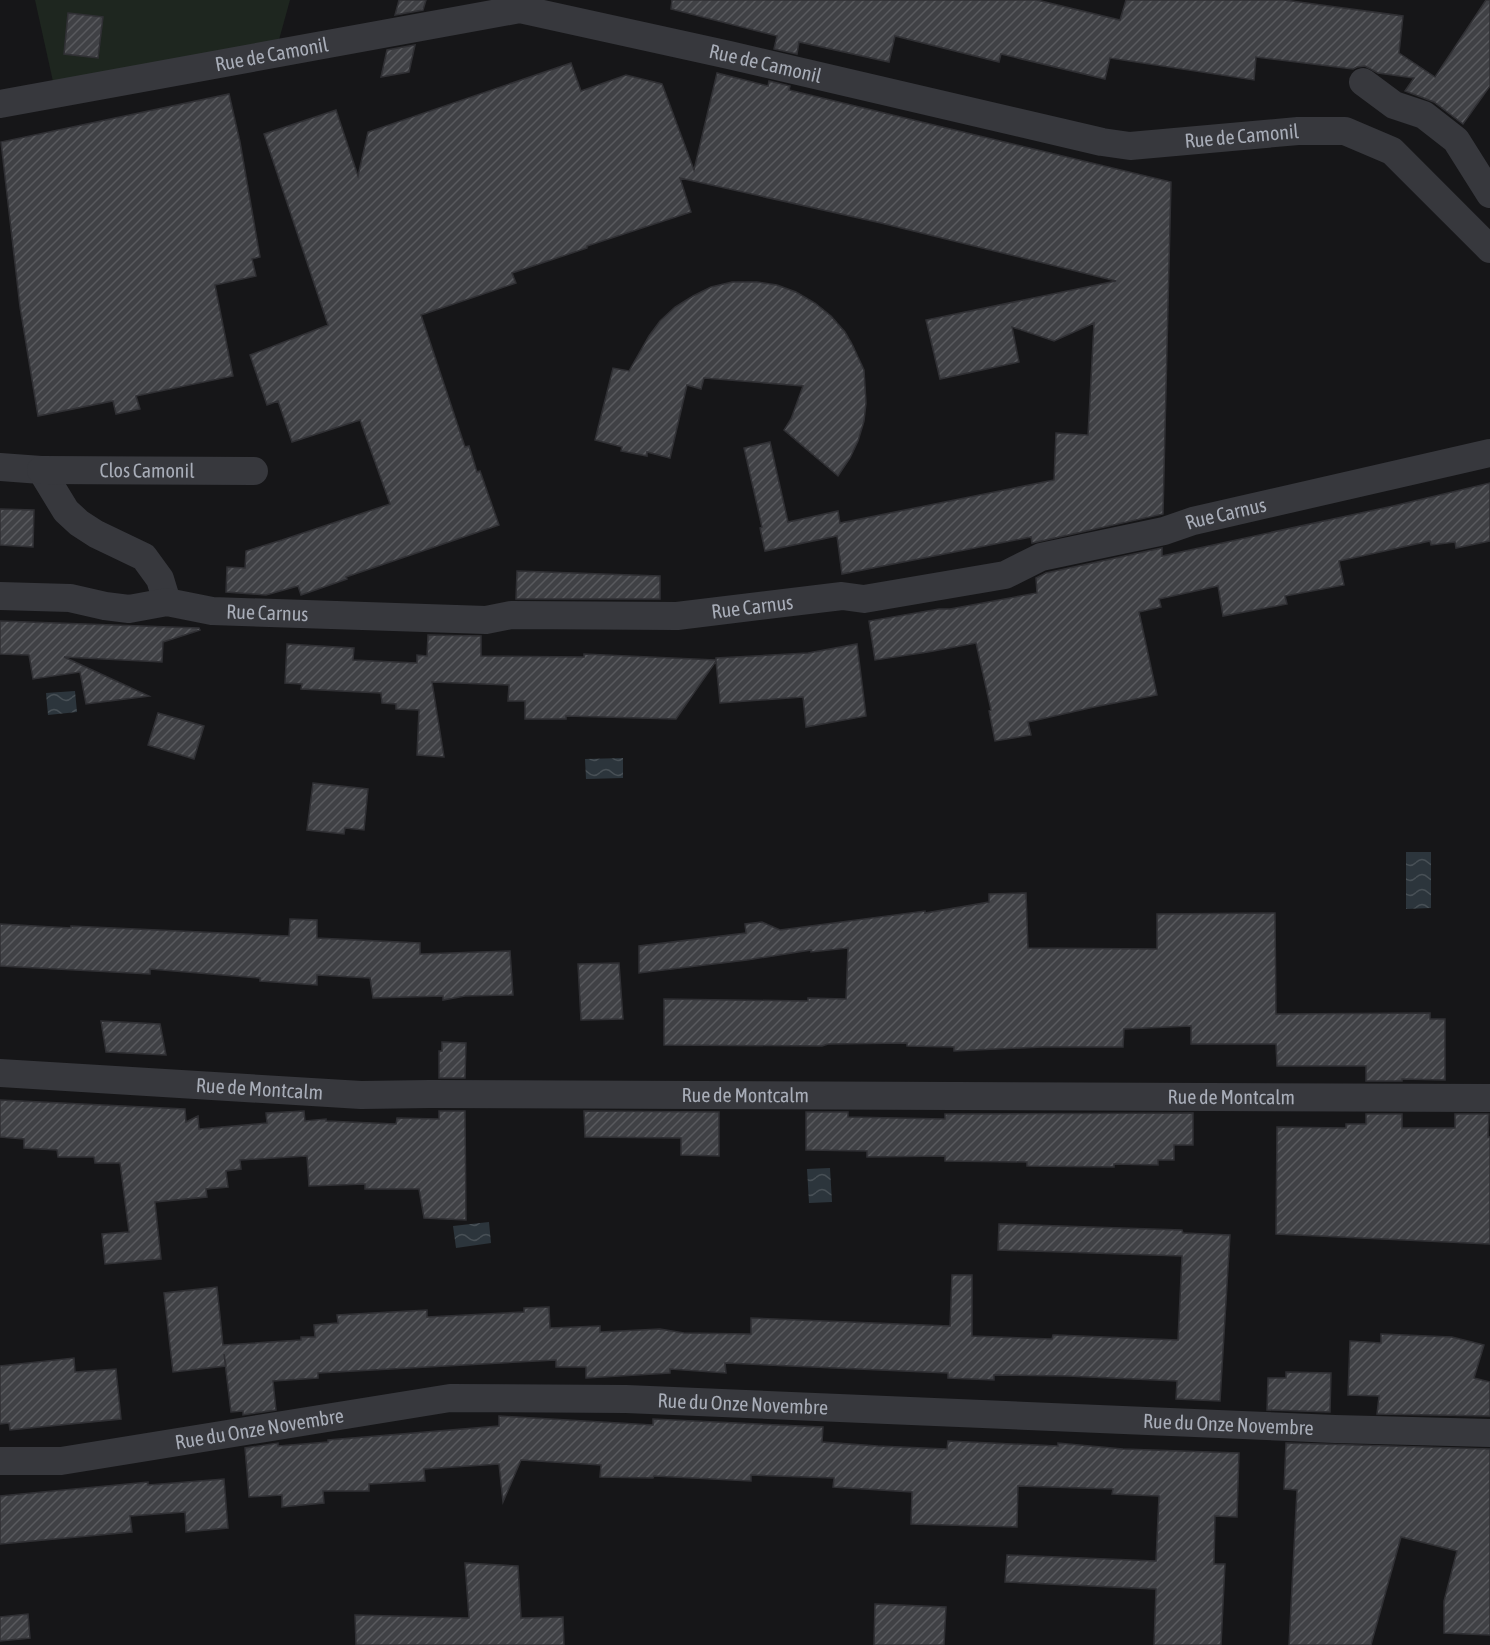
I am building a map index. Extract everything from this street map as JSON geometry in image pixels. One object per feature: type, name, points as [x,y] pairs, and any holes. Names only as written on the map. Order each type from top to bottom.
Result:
[{"type":"street","name":"Rue de Camonil","points":[[0,104],[520,9],[1102,142],[1130,146],[1298,130],[1345,131],[1392,151],[1490,249]]},
{"type":"street","points":[[1363,82],[1394,105],[1424,115],[1456,140],[1490,195]]},
{"type":"street","name":"Rue Carnus","points":[[0,596],[70,598],[129,609],[167,602],[212,611],[486,620],[511,615],[677,616],[842,596],[864,599],[1005,575],[1041,557],[1164,531],[1193,521],[1490,453]]},
{"type":"street","name":"Clos Camonil","points":[[0,467],[41,470],[254,471]]},
{"type":"street","points":[[41,470],[66,511],[79,524],[144,556],[160,579],[167,602]]},
{"type":"street","name":"Rue de Montcalm","points":[[0,1073],[361,1095],[1490,1098]]},
{"type":"street","name":"Rue du Onze Novembre","points":[[0,1461],[61,1461],[450,1398],[626,1399],[1490,1433]]},
{"type":"shaded area","points":[[35,0],[290,0],[277,47],[54,86]]},
{"type":"water","points":[[75,691],[77,712],[48,715],[46,693]]},
{"type":"water","points":[[623,758],[623,778],[586,779],[585,759]]},
{"type":"water","points":[[1406,852],[1431,852],[1431,908],[1406,909]]},
{"type":"water","points":[[830,1168],[832,1202],[809,1203],[807,1169]]},
{"type":"water","points":[[489,1222],[491,1243],[456,1248],[453,1226]]},
{"type":"building","points":[[399,0],[426,0],[423,10],[395,15]]},
{"type":"building","points":[[672,0],[1037,0],[1120,20],[1126,0],[1284,0],[1403,16],[1399,53],[1435,77],[1486,0],[1490,0],[1490,86],[1463,124],[1434,102],[1405,91],[1414,78],[1378,73],[1365,66],[1353,69],[1256,57],[1254,80],[1110,58],[1105,79],[1001,54],[999,62],[895,36],[889,62],[799,42],[797,54],[774,49],[777,36],[671,9]]},
{"type":"building","points":[[68,13],[103,17],[98,58],[64,54]]},
{"type":"building","points":[[415,45],[409,72],[381,77],[387,50]]},
{"type":"building","points":[[571,63],[581,91],[626,75],[662,84],[694,170],[717,73],[768,86],[769,81],[790,86],[789,90],[1171,182],[1163,514],[1032,543],[1031,537],[842,574],[837,536],[765,551],[760,528],[762,527],[744,448],[770,442],[788,522],[838,511],[840,523],[1054,480],[1056,433],[1088,435],[1094,323],[1054,341],[1012,327],[1019,362],[940,379],[926,320],[1116,281],[881,223],[680,178],[691,212],[512,273],[516,283],[421,315],[465,447],[469,446],[477,472],[480,471],[499,525],[346,577],[347,579],[301,595],[298,586],[266,595],[226,592],[227,567],[245,568],[246,551],[390,504],[360,420],[292,442],[278,401],[267,405],[250,355],[328,325],[264,134],[336,110],[358,176],[368,132]]},
{"type":"building","points":[[229,94],[240,142],[260,257],[252,259],[256,276],[215,285],[233,376],[136,396],[140,409],[116,414],[113,401],[38,416],[20,307],[1,142]]},
{"type":"building","points":[[732,282],[777,285],[796,292],[831,316],[852,344],[864,370],[866,403],[858,441],[838,476],[784,430],[791,419],[803,386],[704,378],[701,389],[687,385],[670,458],[647,452],[647,456],[621,451],[622,447],[595,440],[613,368],[629,371],[649,336],[660,321],[675,307],[711,287]]},
{"type":"building","points":[[1490,483],[1490,541],[1456,548],[1455,542],[1431,545],[1430,541],[1339,561],[1344,585],[1285,596],[1287,604],[1223,616],[1218,586],[1159,599],[1161,607],[1139,612],[1157,695],[1028,722],[1031,735],[995,741],[989,711],[991,710],[976,643],[875,660],[869,621],[1037,593],[1036,578],[1046,573],[1162,548],[1162,556]]},
{"type":"building","points":[[0,509],[34,510],[33,547],[0,545]]},
{"type":"building","points":[[517,571],[660,576],[660,599],[516,599]]},
{"type":"building","points":[[0,621],[199,628],[200,630],[163,642],[162,662],[64,657],[149,696],[86,704],[80,672],[33,679],[29,655],[0,654]]},
{"type":"building","points":[[428,635],[481,636],[481,656],[584,657],[584,654],[716,660],[716,658],[808,653],[857,644],[866,716],[806,727],[803,697],[720,703],[716,661],[676,719],[566,716],[566,719],[525,719],[525,701],[508,701],[509,685],[432,682],[444,757],[417,755],[419,710],[396,709],[396,704],[382,703],[381,693],[301,689],[302,684],[285,683],[287,644],[354,648],[353,660],[417,663],[417,655],[427,656]]},
{"type":"building","points":[[158,713],[204,726],[194,759],[148,745]]},
{"type":"building","points":[[313,783],[368,789],[364,830],[345,828],[344,834],[307,830]]},
{"type":"building","points":[[1026,893],[1028,948],[1157,949],[1157,914],[1275,913],[1276,1014],[1430,1013],[1430,1019],[1445,1019],[1445,1080],[1366,1081],[1366,1066],[1277,1066],[1276,1044],[1191,1044],[1191,1026],[1124,1029],[1123,1047],[1043,1047],[954,1051],[954,1047],[907,1046],[907,1043],[822,1046],[664,1045],[664,999],[808,1001],[808,998],[846,999],[848,948],[811,952],[811,950],[639,973],[639,946],[746,933],[745,924],[762,922],[780,930],[925,911],[925,913],[989,902],[989,894]]},
{"type":"building","points":[[290,919],[317,920],[317,938],[420,943],[420,954],[510,951],[513,995],[465,996],[443,1000],[443,996],[373,998],[370,978],[317,975],[317,985],[150,969],[150,974],[0,966],[0,924],[289,936]]},
{"type":"building","points":[[619,963],[623,1019],[581,1020],[578,964]]},
{"type":"building","points":[[101,1021],[160,1024],[166,1055],[106,1052]]},
{"type":"building","points":[[442,1042],[466,1043],[465,1078],[439,1078],[439,1051],[442,1051]]},
{"type":"building","points":[[0,1100],[185,1109],[186,1122],[198,1116],[199,1129],[267,1123],[266,1113],[304,1111],[305,1121],[326,1119],[326,1121],[396,1124],[397,1118],[439,1119],[439,1111],[465,1111],[466,1220],[424,1218],[419,1189],[365,1189],[365,1184],[309,1186],[307,1156],[240,1160],[241,1169],[226,1171],[228,1187],[206,1189],[207,1197],[155,1202],[161,1259],[105,1264],[102,1234],[129,1232],[120,1163],[95,1163],[94,1157],[58,1157],[57,1150],[24,1148],[24,1139],[0,1137]]},
{"type":"building","points":[[584,1111],[719,1112],[719,1156],[681,1155],[681,1138],[585,1137]]},
{"type":"building","points":[[806,1112],[848,1112],[848,1117],[945,1119],[945,1114],[1193,1113],[1193,1145],[1174,1145],[1174,1160],[1158,1160],[1158,1165],[1114,1164],[1114,1167],[1027,1166],[1027,1162],[945,1161],[945,1156],[867,1157],[867,1151],[806,1150]]},
{"type":"building","points":[[1366,1114],[1402,1114],[1402,1128],[1455,1128],[1455,1114],[1489,1114],[1490,1244],[1276,1234],[1277,1127],[1346,1128],[1346,1124],[1366,1124]]},
{"type":"building","points":[[999,1224],[1182,1230],[1183,1233],[1230,1235],[1220,1401],[1176,1399],[1177,1381],[994,1375],[994,1380],[948,1378],[948,1373],[725,1363],[726,1373],[670,1369],[670,1373],[586,1378],[586,1367],[556,1367],[556,1360],[318,1373],[318,1378],[273,1381],[276,1410],[243,1415],[243,1411],[231,1412],[225,1366],[173,1372],[164,1293],[217,1287],[223,1345],[315,1337],[314,1325],[338,1323],[337,1315],[427,1310],[427,1317],[524,1312],[524,1308],[549,1307],[550,1328],[600,1326],[600,1332],[660,1329],[684,1333],[751,1334],[751,1318],[950,1326],[952,1275],[972,1275],[972,1336],[1052,1339],[1053,1335],[1056,1335],[1178,1340],[1182,1256],[998,1250]]},
{"type":"building","points":[[1381,1334],[1452,1337],[1484,1345],[1474,1378],[1490,1382],[1490,1416],[1377,1414],[1379,1396],[1348,1395],[1350,1341],[1381,1343]]},
{"type":"building","points":[[74,1358],[75,1372],[116,1369],[121,1419],[10,1430],[9,1423],[0,1424],[0,1366]]},
{"type":"building","points":[[1286,1372],[1331,1373],[1330,1412],[1267,1410],[1268,1378],[1286,1378]]},
{"type":"building","points":[[499,1416],[653,1425],[653,1419],[823,1427],[822,1442],[878,1446],[947,1449],[948,1441],[1058,1446],[1058,1443],[1123,1449],[1239,1453],[1237,1517],[1215,1516],[1214,1564],[1225,1564],[1221,1645],[1154,1645],[1156,1589],[1005,1582],[1007,1555],[1156,1561],[1159,1496],[1112,1494],[1113,1489],[1018,1486],[1017,1527],[911,1524],[912,1492],[833,1487],[834,1478],[751,1475],[751,1481],[654,1476],[653,1478],[600,1477],[601,1465],[521,1460],[503,1502],[499,1464],[424,1469],[425,1481],[369,1484],[369,1491],[323,1491],[324,1503],[282,1507],[282,1495],[249,1497],[245,1448],[278,1443],[278,1446],[499,1426]]},
{"type":"building","points":[[1286,1443],[1490,1449],[1490,1635],[1444,1633],[1444,1601],[1457,1551],[1401,1537],[1371,1645],[1289,1645],[1297,1490],[1284,1489]]},
{"type":"building","points":[[224,1479],[228,1528],[186,1532],[185,1512],[130,1516],[132,1532],[0,1544],[0,1496],[148,1482],[148,1485]]},
{"type":"building","points":[[465,1563],[518,1566],[521,1618],[563,1617],[564,1645],[356,1645],[355,1615],[469,1618]]},
{"type":"building","points":[[875,1604],[946,1607],[944,1645],[874,1645]]},
{"type":"building","points":[[28,1614],[30,1638],[0,1641],[0,1617]]}]
